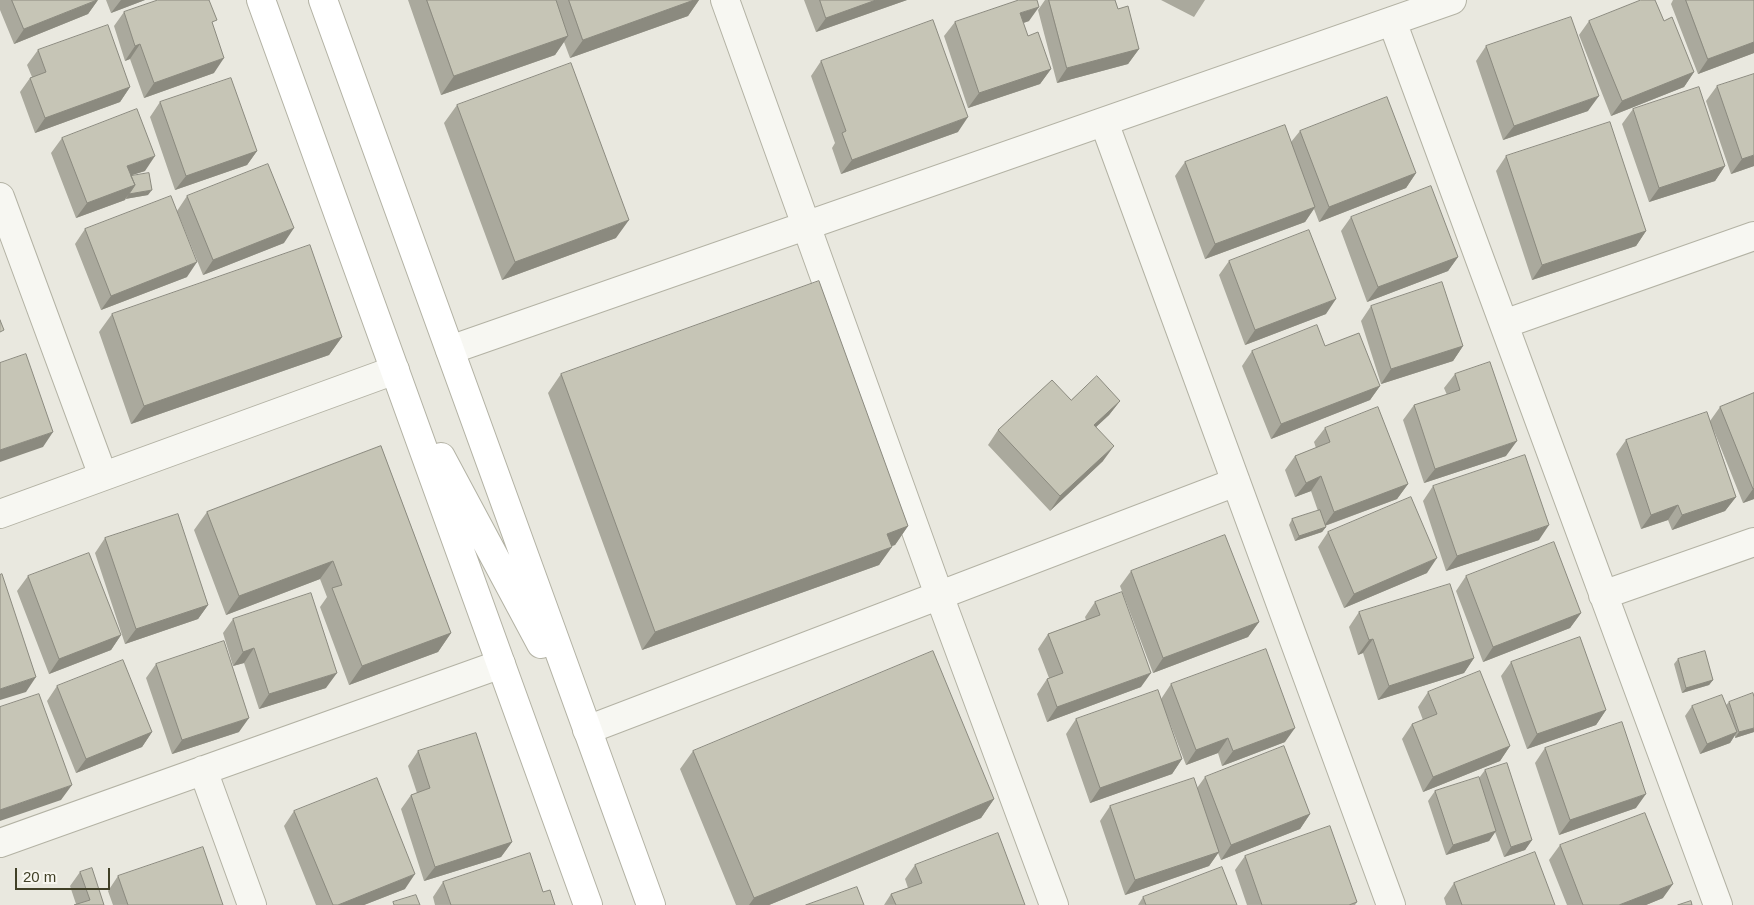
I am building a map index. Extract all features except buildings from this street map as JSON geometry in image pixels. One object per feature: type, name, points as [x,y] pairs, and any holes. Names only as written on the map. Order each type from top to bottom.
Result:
[{"type":"street","points":[[261,0],[588,905]]},
{"type":"street","points":[[323,0],[650,905]]},
{"type":"street","points":[[725,0],[939,595],[1054,905]]},
{"type":"street","points":[[450,350],[1452,0]]},
{"type":"street","points":[[1392,21],[1718,905]]},
{"type":"street","points":[[1104,122],[1391,905]]},
{"type":"street","points":[[0,197],[103,476]]},
{"type":"street","points":[[1504,324],[1754,236]]},
{"type":"street","points":[[0,514],[395,370]]},
{"type":"street","points":[[395,370],[587,730]]},
{"type":"street","points":[[587,730],[1236,482]]},
{"type":"street","points":[[1604,595],[1754,542]]},
{"type":"street","points":[[0,843],[501,664]]},
{"type":"street","points":[[203,770],[252,905]]}]
